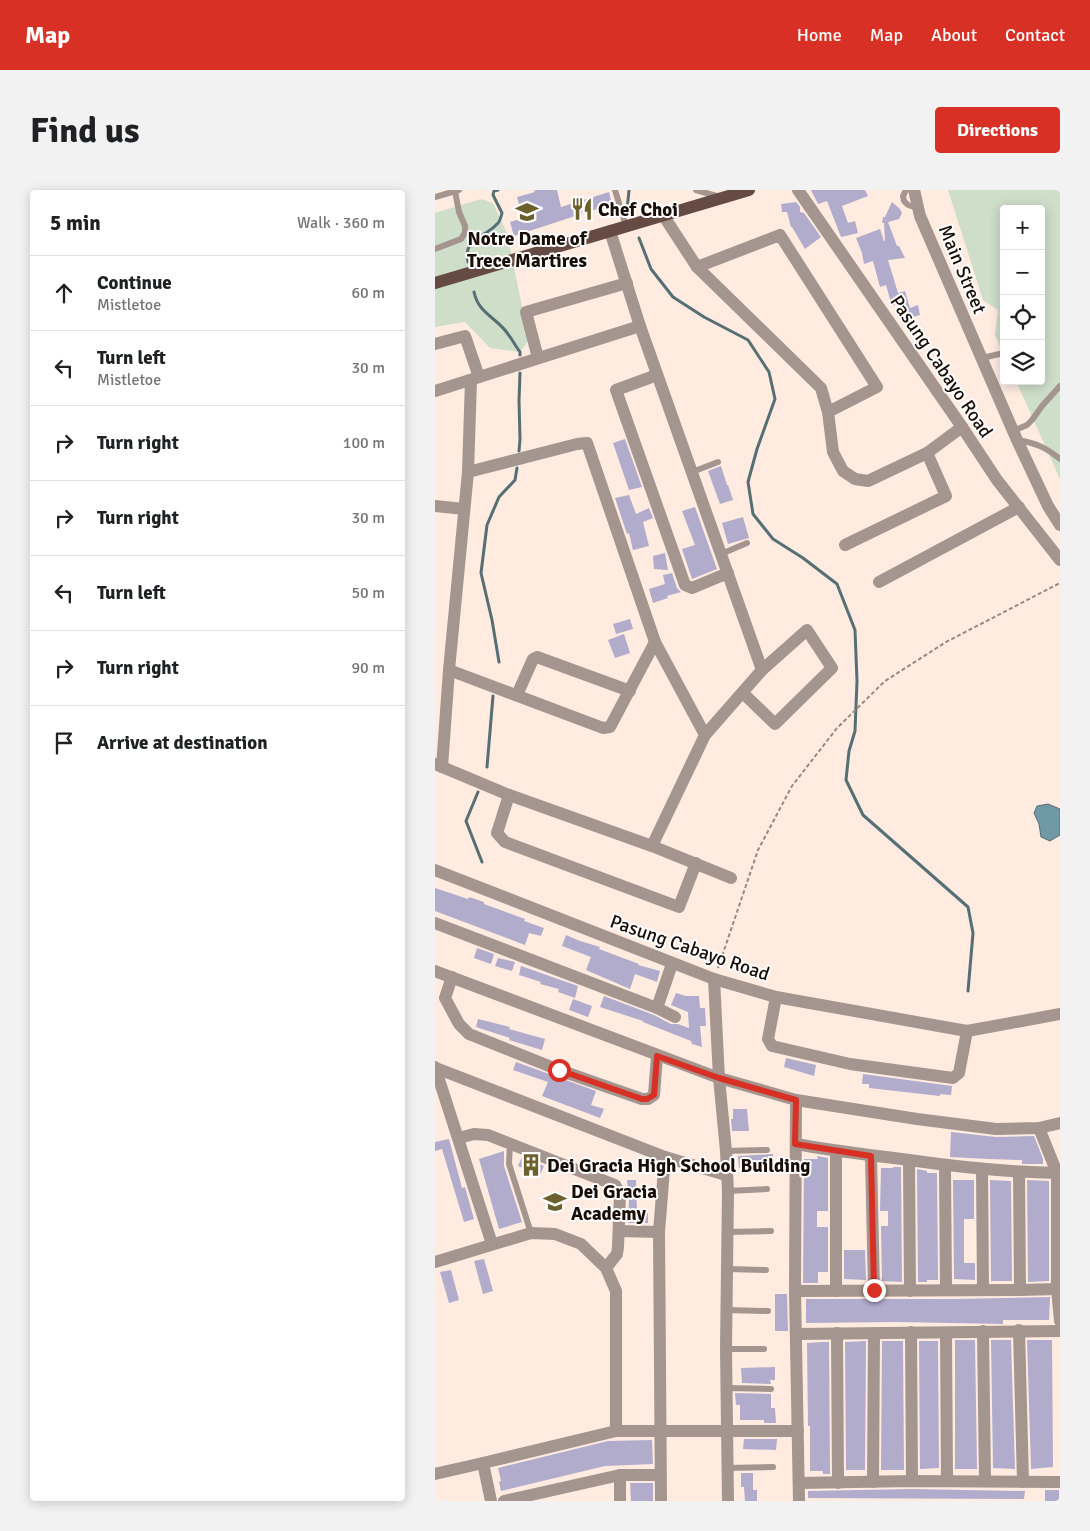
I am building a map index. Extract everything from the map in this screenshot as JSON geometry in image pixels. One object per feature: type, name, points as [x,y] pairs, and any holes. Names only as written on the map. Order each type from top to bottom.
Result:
[{"type":"main road","points":[[435,284],[749,190]]},
{"type":"street","name":"Pasung Cabayo Road","points":[[798,190],[997,480],[1060,560]]},
{"type":"street","name":"Main Street","points":[[914,190],[920,216],[1015,436],[1048,506],[1060,524]]},
{"type":"street","points":[[663,215],[697,267],[821,388],[828,412],[833,452],[843,471],[855,479],[869,481],[927,453],[962,427]]},
{"type":"street","points":[[610,231],[640,326],[762,670]]},
{"type":"street","points":[[697,267],[780,235],[877,387],[828,412]]},
{"type":"street","points":[[538,358],[526,312],[627,283]]},
{"type":"street","points":[[435,391],[640,326]]},
{"type":"street","points":[[435,344],[465,336],[475,378],[468,472],[439,765],[509,795],[652,846],[731,878]]},
{"type":"street","points":[[657,375],[616,390],[685,585],[691,588],[728,573]]},
{"type":"street","points":[[468,472],[587,443],[655,642],[705,735]]},
{"type":"street","points":[[845,545],[946,496],[927,453]]},
{"type":"street","points":[[435,506],[464,509]]},
{"type":"street","points":[[879,582],[1019,507]]},
{"type":"street","points":[[652,846],[705,735],[762,670],[807,630],[832,668],[775,724],[743,693]]},
{"type":"street","points":[[449,670],[603,728],[610,727],[655,642]]},
{"type":"street","points":[[517,695],[533,659],[537,656],[630,690]]},
{"type":"street","points":[[509,795],[497,833],[505,842],[670,904],[679,907],[696,863]]},
{"type":"street","name":"Pasung Cabayo Road","points":[[435,870],[672,964],[714,979],[776,997],[967,1032],[1060,1014]]},
{"type":"street","points":[[435,922],[657,1008],[675,1017]]},
{"type":"street","points":[[657,1008],[672,964]]},
{"type":"street","points":[[435,972],[719,1078],[796,1100],[996,1129],[1039,1128],[1060,1123]]},
{"type":"street","points":[[452,978],[445,998],[459,1024],[469,1034],[559,1070],[642,1099],[647,1099],[654,1095],[657,1056]]},
{"type":"street","points":[[714,979],[719,1078],[728,1191],[726,1349],[728,1501]]},
{"type":"street","points":[[776,997],[768,1039],[772,1046],[851,1064],[953,1078],[959,1073],[967,1032]]},
{"type":"street","points":[[435,1068],[492,1244]]},
{"type":"street","points":[[435,1068],[665,1157],[726,1175]]},
{"type":"street","points":[[796,1100],[795,1291],[799,1501]]},
{"type":"street","points":[[1039,1128],[1057,1173],[1057,1289],[1060,1321]]},
{"type":"street","points":[[459,1138],[474,1134],[488,1135],[615,1185],[620,1193],[617,1254],[606,1268]]},
{"type":"street","points":[[795,1144],[945,1166],[1057,1173]]},
{"type":"street","points":[[836,1151],[836,1291]]},
{"type":"street","points":[[871,1156],[874,1290]]},
{"type":"street","points":[[661,1501],[659,1232],[665,1157]]},
{"type":"street","points":[[909,1160],[910,1291]]},
{"type":"street","points":[[945,1166],[946,1290]]},
{"type":"street","points":[[982,1169],[983,1290]]},
{"type":"street","points":[[1019,1172],[1020,1290]]},
{"type":"street","points":[[619,1231],[659,1232]]},
{"type":"street","points":[[435,1262],[531,1233],[555,1234],[581,1244],[606,1268],[616,1291],[616,1431]]},
{"type":"street","points":[[795,1291],[1057,1289]]},
{"type":"street","points":[[1019,1330],[1023,1482]]},
{"type":"street","points":[[983,1331],[985,1482]]},
{"type":"street","points":[[796,1334],[1060,1331]]},
{"type":"street","points":[[911,1332],[912,1481]]},
{"type":"street","points":[[873,1482],[874,1333]]},
{"type":"street","points":[[946,1333],[947,1481]]},
{"type":"street","points":[[837,1334],[838,1483]]},
{"type":"street","points":[[435,1474],[616,1431],[798,1431]]},
{"type":"street","points":[[483,1462],[491,1501]]},
{"type":"street","points":[[504,1501],[532,1498],[619,1475],[660,1475]]},
{"type":"street","points":[[619,1475],[620,1501]]},
{"type":"street","points":[[799,1483],[912,1481],[1060,1482]]},
{"type":"lane","points":[[615,190],[626,226]]},
{"type":"lane","points":[[696,190],[723,198]]},
{"type":"lane","points":[[906,190],[903,196],[904,201],[908,205],[918,208]]},
{"type":"lane","points":[[435,197],[457,191],[459,212],[465,226],[465,232],[461,238],[435,249]]},
{"type":"lane","points":[[982,358],[1000,355]]},
{"type":"lane","points":[[1060,386],[1027,426],[1015,436],[1034,443],[1060,459]]},
{"type":"lane","points":[[692,472],[719,462]]},
{"type":"lane","points":[[721,554],[747,543]]},
{"type":"lane","points":[[510,1143],[509,1164],[531,1233]]},
{"type":"lane","points":[[726,1151],[767,1150]]},
{"type":"lane","points":[[728,1191],[767,1189]]},
{"type":"lane","points":[[728,1232],[771,1231]]},
{"type":"lane","points":[[727,1269],[766,1270]]},
{"type":"lane","points":[[727,1310],[768,1312]]},
{"type":"lane","points":[[726,1349],[764,1349]]},
{"type":"lane","points":[[726,1388],[771,1389]]},
{"type":"lane","points":[[727,1468],[773,1467]]},
{"type":"path","points":[[714,979],[758,850],[792,786],[837,728],[885,681],[946,642],[1060,583]]},
{"type":"green space","points":[[948,190],[1060,190],[1060,479],[1018,385],[1045,385],[1045,205],[1000,205],[1000,346],[995,335],[998,310],[983,300]]},
{"type":"green space","points":[[481,199],[493,203],[507,233],[529,340],[520,352],[490,348],[465,322],[435,327],[435,213]]},
{"type":"water","points":[[1048,804],[1060,809],[1060,835],[1050,841],[1041,837],[1039,824],[1034,813],[1037,806]]},
{"type":"building","points":[[534,190],[557,190],[561,207],[609,192],[612,204],[514,236],[510,222],[523,218],[517,197],[535,192]]},
{"type":"building","points":[[811,190],[865,190],[868,196],[842,206],[848,223],[855,221],[858,233],[841,237],[827,201],[818,204]]},
{"type":"building","points":[[796,202],[800,207],[800,212],[804,213],[821,237],[805,249],[791,227],[787,212],[782,212],[781,204]]},
{"type":"building","points":[[892,202],[902,213],[899,219],[888,222],[897,246],[899,246],[905,258],[888,260],[898,293],[905,291],[910,308],[918,305],[920,315],[903,320],[899,304],[892,306],[886,285],[880,287],[873,261],[864,264],[856,238],[880,229],[885,241],[883,217],[885,217]]},
{"type":"building","points":[[625,439],[642,487],[629,490],[613,443]]},
{"type":"building","points":[[721,466],[733,500],[720,504],[708,471]]},
{"type":"building","points":[[629,495],[636,514],[649,508],[653,518],[643,522],[649,546],[633,550],[629,533],[627,534],[615,498]]},
{"type":"building","points":[[695,507],[717,569],[692,579],[682,549],[695,545],[682,511]]},
{"type":"building","points":[[743,517],[749,538],[728,544],[722,523]]},
{"type":"building","points":[[665,553],[668,570],[654,569],[653,556]]},
{"type":"building","points":[[672,573],[677,588],[681,592],[653,603],[649,589],[665,584],[663,575]]},
{"type":"building","points":[[630,619],[633,629],[616,634],[613,624]]},
{"type":"building","points":[[624,634],[630,653],[615,658],[608,640]]},
{"type":"building","points":[[435,888],[468,899],[469,897],[484,902],[484,904],[525,919],[524,921],[544,928],[541,936],[529,933],[525,945],[435,911]]},
{"type":"building","points":[[566,935],[600,947],[599,949],[638,965],[660,971],[657,982],[635,974],[630,989],[586,970],[591,957],[562,946]]},
{"type":"building","points":[[477,948],[494,954],[491,964],[474,958]]},
{"type":"building","points":[[498,958],[515,962],[512,971],[495,966]]},
{"type":"building","points":[[521,966],[578,986],[575,998],[558,992],[559,989],[540,984],[541,982],[519,975]]},
{"type":"building","points":[[676,993],[686,996],[699,996],[700,1008],[705,1008],[706,1026],[700,1026],[702,1047],[643,1021],[600,1007],[604,996],[654,1015],[671,1024],[678,1024],[689,1028],[688,1012],[671,1005]]},
{"type":"building","points":[[573,999],[592,1006],[588,1017],[569,1010]]},
{"type":"building","points":[[478,1019],[545,1039],[542,1050],[476,1027]]},
{"type":"building","points":[[786,1058],[816,1065],[814,1076],[784,1067]]},
{"type":"building","points":[[516,1062],[596,1091],[591,1105],[604,1109],[600,1118],[542,1096],[548,1082],[513,1070]]},
{"type":"building","points":[[863,1074],[952,1086],[951,1095],[940,1094],[940,1096],[869,1088],[869,1084],[862,1084]]},
{"type":"building","points":[[733,1109],[747,1109],[749,1131],[732,1131],[731,1119],[733,1119]]},
{"type":"building","points":[[951,1132],[996,1137],[1034,1136],[1043,1159],[1043,1164],[1022,1164],[1022,1160],[950,1157]]},
{"type":"building","points":[[449,1139],[462,1188],[465,1187],[474,1219],[464,1222],[442,1149],[435,1151],[435,1142]]},
{"type":"building","points":[[504,1151],[504,1166],[522,1222],[499,1229],[479,1159]]},
{"type":"building","points":[[773,1154],[774,1167],[739,1168],[738,1156]]},
{"type":"building","points":[[817,1156],[828,1158],[828,1211],[817,1211],[817,1227],[828,1227],[828,1272],[818,1272],[818,1283],[803,1283],[804,1159],[818,1159]]},
{"type":"building","name":"Dei Gracia High School Building","points":[[522,1157],[544,1166],[540,1175],[518,1166]]},
{"type":"building","points":[[901,1167],[902,1282],[882,1281],[881,1226],[888,1226],[888,1211],[880,1211],[881,1168]]},
{"type":"building","points":[[917,1169],[927,1171],[927,1173],[937,1173],[938,1280],[927,1280],[927,1282],[918,1282]]},
{"type":"building","points":[[627,1180],[636,1180],[637,1212],[648,1213],[648,1223],[628,1223],[629,1200]]},
{"type":"building","points":[[953,1180],[974,1180],[974,1219],[964,1219],[964,1263],[975,1263],[975,1280],[954,1279]]},
{"type":"building","points":[[990,1180],[1011,1181],[1012,1281],[991,1281]]},
{"type":"building","points":[[1027,1180],[1049,1181],[1049,1281],[1028,1282]]},
{"type":"building","points":[[844,1250],[865,1250],[866,1280],[844,1279]]},
{"type":"building","points":[[484,1259],[493,1291],[483,1294],[474,1261]]},
{"type":"building","points":[[451,1270],[459,1300],[449,1303],[440,1272]]},
{"type":"building","points":[[775,1294],[787,1294],[788,1331],[775,1331]]},
{"type":"building","points":[[1050,1297],[1049,1320],[1003,1320],[1003,1324],[806,1323],[806,1299]]},
{"type":"building","points":[[955,1340],[975,1340],[977,1469],[955,1469]]},
{"type":"building","points":[[991,1340],[1011,1340],[1015,1469],[993,1468]]},
{"type":"building","points":[[1027,1340],[1052,1340],[1053,1467],[1031,1469]]},
{"type":"building","points":[[866,1341],[865,1470],[846,1470],[845,1342]]},
{"type":"building","points":[[882,1341],[903,1341],[904,1470],[881,1470]]},
{"type":"building","points":[[919,1341],[938,1341],[939,1468],[920,1469]]},
{"type":"building","points":[[829,1342],[830,1474],[823,1474],[823,1471],[810,1471],[807,1343]]},
{"type":"building","points":[[775,1367],[775,1380],[770,1380],[771,1384],[742,1383],[741,1368]]},
{"type":"building","points":[[735,1393],[771,1394],[771,1408],[775,1408],[776,1423],[764,1423],[764,1420],[740,1420],[740,1405],[736,1405]]},
{"type":"building","points":[[744,1439],[777,1439],[776,1450],[743,1449]]},
{"type":"building","points":[[652,1440],[653,1464],[605,1466],[501,1491],[498,1468],[608,1441]]},
{"type":"building","points":[[741,1473],[753,1473],[753,1490],[757,1490],[757,1501],[745,1501],[744,1487],[741,1487]]},
{"type":"building","points":[[630,1483],[653,1483],[653,1501],[631,1501]]},
{"type":"building","points":[[912,1489],[1025,1491],[1024,1499],[808,1498],[808,1491]]},
{"type":"building","points":[[1045,1490],[1059,1490],[1059,1501],[1045,1501]]},
{"type":"waterway","points":[[468,262],[467,254],[472,243],[492,229],[500,219],[502,213],[493,195],[494,191],[498,190]]},
{"type":"waterway","points":[[627,210],[629,190]]},
{"type":"waterway","points":[[639,238],[651,269],[673,297],[704,317],[748,340],[769,372],[775,399],[757,449],[748,482],[753,514],[773,539],[803,558],[837,584],[855,630],[857,681],[855,731],[849,751],[846,780],[863,815],[968,907],[973,933],[968,991]]},
{"type":"waterway","points":[[474,292],[481,308],[507,332],[520,355]]},
{"type":"waterway","points":[[519,451],[520,373]]},
{"type":"waterway","points":[[499,662],[481,573],[487,525],[499,497],[515,480],[517,468]]},
{"type":"waterway","points":[[487,767],[493,696]]},
{"type":"waterway","points":[[478,792],[466,821],[482,862]]},
{"type":"place","name":"Chef Choi","points":[[582,209]]},
{"type":"place","name":"Notre Dame of Trece Martires","points":[[527,212]]},
{"type":"place","name":"Dei Gracia High School Building","points":[[531,1165]]},
{"type":"place","name":"Dei Gracia Academy","points":[[555,1202]]},
{"type":"route","points":[[559,1070],[642,1099],[647,1099],[654,1095],[657,1056],[719,1078],[796,1100],[795,1144],[871,1156],[874,1290]]}]
